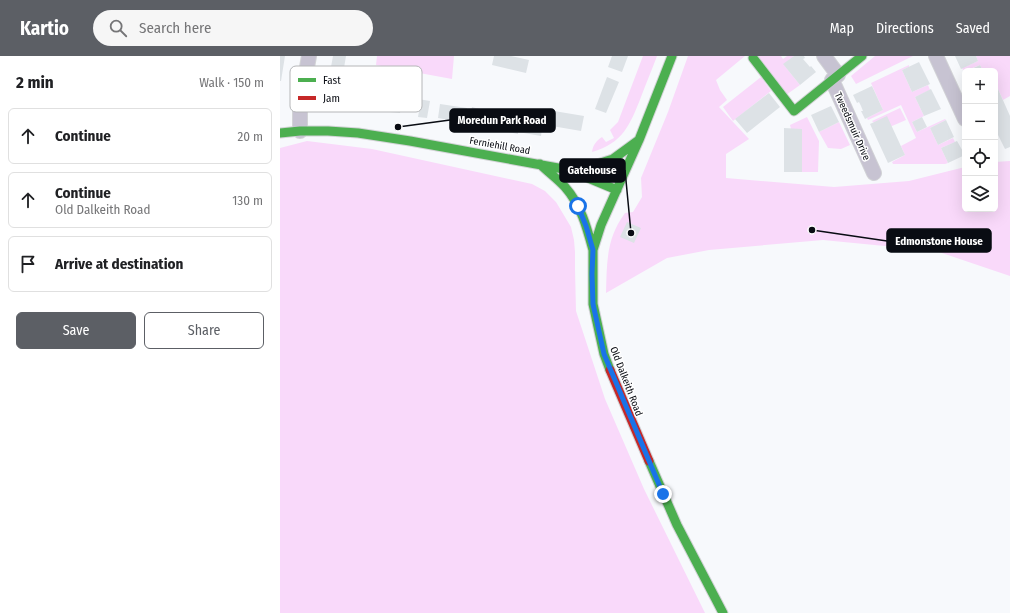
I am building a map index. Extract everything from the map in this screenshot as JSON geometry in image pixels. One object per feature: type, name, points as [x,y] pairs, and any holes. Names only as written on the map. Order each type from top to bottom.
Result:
[{"type":"main road","name":"Old Dalkeith Road","points":[[672,56],[639,140],[601,226],[593,250],[593,304],[604,354],[618,390],[677,525],[723,613]]},
{"type":"main road","name":"Tweedsmuir Drive","points":[[752,58],[794,111],[862,56]]},
{"type":"main road","name":"Ferniehill Road","points":[[280,133],[328,131],[358,133],[410,141],[569,170],[617,190]]},
{"type":"main road","points":[[569,170],[594,165],[613,158],[639,140]]},
{"type":"main road","points":[[539,164],[566,188],[578,206],[593,250]]},
{"type":"street","points":[[307,66],[309,56]]},
{"type":"street","name":"Tweedsmuir Drive","points":[[824,56],[835,77],[874,173]]},
{"type":"street","points":[[936,56],[962,112]]},
{"type":"street","points":[[300,112],[300,131]]},
{"type":"shaded area","points":[[377,56],[454,56],[452,79],[422,73],[422,66],[376,65]]},
{"type":"shaded area","points":[[643,56],[657,56],[629,124],[624,132],[611,144],[592,152],[595,143],[602,137],[606,142],[614,138],[610,130],[618,122]]},
{"type":"shaded area","points":[[688,56],[745,56],[716,80],[720,90],[727,100],[719,107],[749,139],[726,154],[726,178],[834,187],[909,181],[962,168],[962,212],[998,212],[998,162],[1010,161],[1010,276],[936,251],[823,240],[709,250],[667,258],[606,293],[607,261],[614,232],[625,213],[633,212],[642,197],[641,178],[668,112]]},
{"type":"shaded area","points":[[756,56],[781,56],[783,59],[787,56],[794,56],[784,65],[800,85],[786,95]]},
{"type":"shaded area","points":[[875,56],[913,56],[856,84],[851,76]]},
{"type":"shaded area","points":[[976,56],[1010,56],[1010,96],[1003,100],[998,89],[998,68],[982,68],[980,65],[972,68],[962,68],[978,61]]},
{"type":"shaded area","points":[[909,65],[909,67],[902,70],[912,92],[928,85],[930,90],[915,97],[924,116],[912,122],[917,132],[945,119],[946,120],[930,128],[938,145],[953,138],[955,142],[941,148],[948,163],[893,164],[892,162],[905,155],[901,146],[916,138],[901,105],[868,120],[867,118],[883,110],[871,83]]},
{"type":"shaded area","points":[[761,77],[771,91],[733,121],[723,107]]},
{"type":"shaded area","points":[[900,108],[906,120],[892,126],[872,121]]},
{"type":"shaded area","points":[[807,117],[819,141],[818,172],[802,172],[802,129],[791,129],[790,125]]},
{"type":"shaded area","points":[[839,122],[850,145],[841,149],[828,148],[819,132]]},
{"type":"shaded area","points":[[307,141],[372,149],[532,184],[545,191],[556,202],[571,227],[575,252],[576,311],[605,399],[644,489],[705,613],[280,613],[280,148]]},
{"type":"building","points":[[280,56],[285,56],[281,81],[280,81]]},
{"type":"building","points":[[333,56],[346,56],[344,66],[331,66]]},
{"type":"building","points":[[494,56],[511,56],[529,60],[526,73],[492,65]]},
{"type":"building","points":[[612,56],[628,56],[622,72],[608,67]]},
{"type":"building","points":[[794,56],[804,56],[805,58],[803,59],[816,72],[800,85],[783,64]]},
{"type":"building","points":[[955,56],[976,56],[978,61],[961,69]]},
{"type":"building","points":[[919,62],[930,84],[912,92],[902,70]]},
{"type":"building","points":[[980,65],[982,68],[974,68]]},
{"type":"building","points":[[607,77],[619,82],[606,113],[595,109]]},
{"type":"building","points":[[872,86],[883,110],[865,119],[859,102],[857,103],[853,95]]},
{"type":"building","points":[[931,89],[941,109],[924,116],[915,97]]},
{"type":"building","points":[[998,89],[1010,116],[1010,147],[1005,149],[998,135]]},
{"type":"building","points":[[769,93],[780,107],[747,133],[735,119]]},
{"type":"building","points":[[422,100],[430,101],[427,118],[418,117],[419,112],[422,112]]},
{"type":"building","points":[[440,104],[467,108],[465,123],[438,118]]},
{"type":"building","points":[[831,106],[839,122],[819,132],[811,115]]},
{"type":"building","points":[[472,107],[479,109],[479,111],[506,115],[504,130],[475,125],[475,123],[469,122]]},
{"type":"building","points":[[554,111],[584,116],[581,131],[552,126]]},
{"type":"building","points":[[522,112],[531,113],[530,118],[543,121],[541,136],[518,132],[518,134],[508,132],[511,115],[521,117]]},
{"type":"building","points":[[887,116],[905,155],[888,163],[870,124]]},
{"type":"building","points":[[922,117],[927,127],[917,132],[912,122]]},
{"type":"building","points":[[946,120],[954,137],[938,145],[930,128]]},
{"type":"building","points":[[784,128],[802,129],[802,172],[784,172]]},
{"type":"building","points":[[957,141],[962,150],[962,156],[948,163],[941,148]]},
{"type":"building","points":[[627,222],[641,228],[634,243],[620,237]]},
{"type":"traffic: fast","points":[[610,370],[604,354],[593,304],[593,250],[601,225],[639,140],[672,56]]},
{"type":"traffic: fast","points":[[753,58],[794,111],[862,56]]},
{"type":"traffic: fast","points":[[280,133],[328,131],[358,133],[410,141],[569,170],[617,190]]},
{"type":"traffic: fast","points":[[569,170],[594,165],[613,159],[639,140]]},
{"type":"traffic: fast","points":[[540,164],[571,194],[586,225],[593,250]]},
{"type":"traffic: fast","points":[[649,461],[677,525],[723,613]]},
{"type":"traffic: jam","points":[[610,370],[649,461]]},
{"type":"place","name":"Moredun Park Road","points":[[398,127]]},
{"type":"place","name":"Edmonstone House","points":[[812,230]]},
{"type":"place","name":"Gatehouse","points":[[631,233]]},
{"type":"route","points":[[578,206],[593,250],[593,304],[604,354],[663,494]]}]
